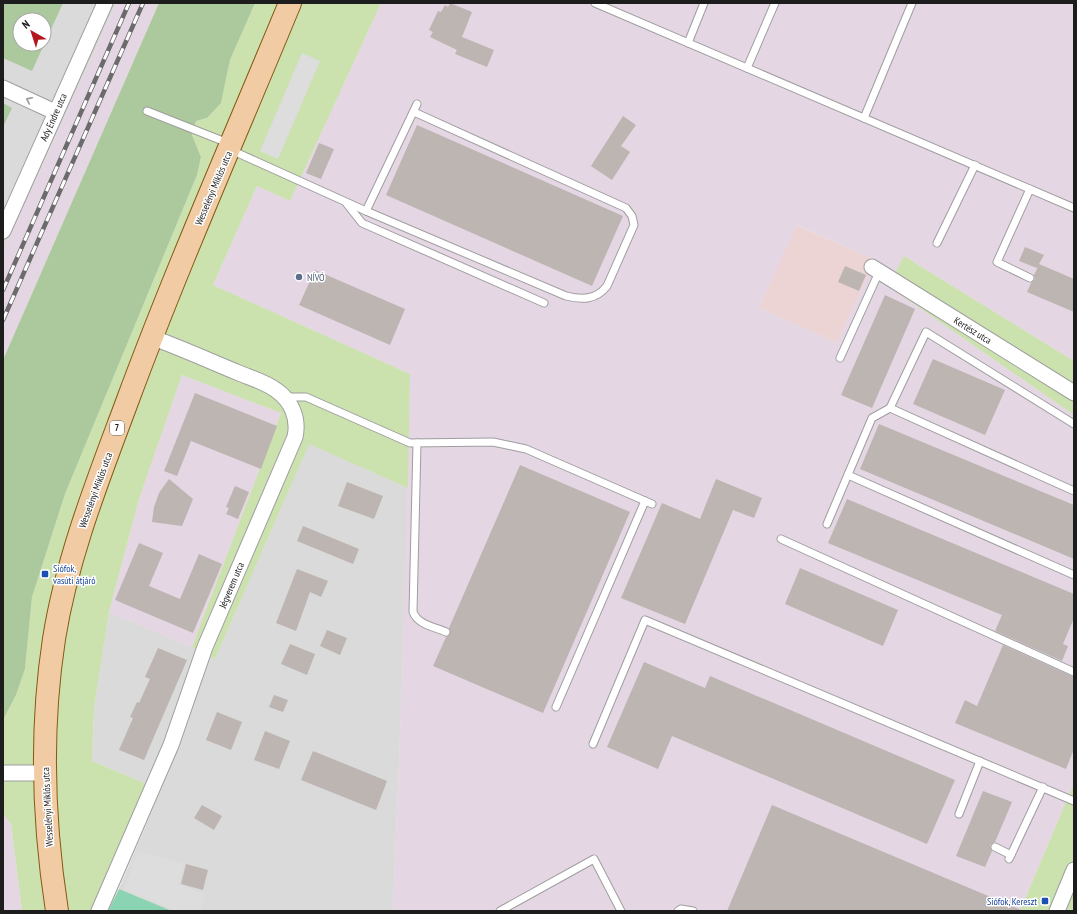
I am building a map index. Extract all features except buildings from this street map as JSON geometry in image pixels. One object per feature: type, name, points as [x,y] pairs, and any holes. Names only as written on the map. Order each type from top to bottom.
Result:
[{"type":"main road","name":"Wesselényi Miklós utca","points":[[57,911],[46,819],[44,773],[46,726],[54,640],[66,581],[82,521],[151,337],[290,3]]},
{"type":"street","name":"Ady Endre utca","points":[[3,231],[105,3]]},
{"type":"street","points":[[3,88],[55,112]]},
{"type":"street","name":"Kertész utca","points":[[875,270],[1074,393]]},
{"type":"street","name":"Jégverem utca","points":[[99,911],[171,745],[204,647],[294,437],[297,426],[297,418],[284,397],[275,389],[177,346],[151,337]]},
{"type":"street","points":[[3,773],[44,773]]},
{"type":"street","points":[[1057,911],[1074,870]]},
{"type":"lane","points":[[595,3],[1074,208]]},
{"type":"lane","points":[[688,43],[704,3]]},
{"type":"lane","points":[[747,68],[775,3]]},
{"type":"lane","points":[[864,118],[912,3]]},
{"type":"lane","points":[[366,211],[417,104]]},
{"type":"lane","points":[[147,111],[230,147],[366,211],[566,296],[585,299],[592,298],[602,292],[607,286],[634,225],[632,216],[626,208],[414,112]]},
{"type":"lane","points":[[937,243],[975,165]]},
{"type":"lane","points":[[1030,189],[997,262],[1030,278]]},
{"type":"lane","points":[[346,202],[362,223],[544,303]]},
{"type":"lane","points":[[840,358],[875,270]]},
{"type":"lane","points":[[827,524],[872,418],[890,408],[926,332],[1074,424]]},
{"type":"lane","points":[[284,397],[306,397],[410,443],[493,442],[526,449],[649,502],[556,707]]},
{"type":"lane","points":[[890,408],[1074,490]]},
{"type":"lane","points":[[417,443],[413,612],[417,619],[421,622],[446,632]]},
{"type":"lane","points":[[848,475],[1074,575]]},
{"type":"lane","points":[[781,540],[1074,672]]},
{"type":"lane","points":[[592,744],[646,620],[1074,800]]},
{"type":"lane","points":[[958,814],[980,761]]},
{"type":"lane","points":[[995,847],[1010,857],[1043,787]]},
{"type":"lane","points":[[500,911],[594,859],[621,911]]},
{"type":"lane","points":[[678,911],[681,909],[693,911]]},
{"type":"shaded area","points":[[3,3],[117,3],[3,251]]},
{"type":"shaded area","points":[[117,3],[159,3],[3,360],[3,251]]},
{"type":"shaded area","points":[[381,3],[1074,3],[1074,361],[904,256],[888,286],[1074,415],[1074,783],[1020,911],[393,911],[402,686],[410,374],[213,285],[257,186],[290,201]],"holes":[[[797,225],[875,260],[837,343],[759,308]]]},
{"type":"shaded area","points":[[302,53],[320,61],[278,159],[260,151]]},
{"type":"shaded area","points":[[796,225],[875,260],[837,343],[759,308]]},
{"type":"shaded area","points":[[182,375],[281,413],[192,647],[109,612],[139,499]]},
{"type":"shaded area","points":[[309,443],[408,488],[393,911],[172,911],[119,889],[161,790],[92,761],[94,708],[109,612],[192,647],[215,659]]},
{"type":"shaded area","points":[[3,814],[11,824],[22,911],[3,911]]},
{"type":"shaded area","points":[[138,851],[184,864],[179,885],[206,894],[200,911],[176,911],[124,889]]},
{"type":"green space","points":[[3,3],[63,3],[52,27],[52,12],[12,12],[12,52],[41,52],[32,71],[3,58]]},
{"type":"green space","points":[[159,3],[255,3],[230,60],[221,103],[207,118],[196,121],[192,135],[201,157],[197,175],[65,494],[32,597],[25,669],[16,695],[3,720],[3,360]]},
{"type":"green space","points":[[255,3],[381,3],[290,201],[257,186],[213,285],[410,374],[408,488],[309,444],[215,659],[192,647],[281,413],[182,375],[139,499],[109,612],[94,708],[92,761],[161,790],[108,911],[22,911],[11,824],[3,814],[3,720],[16,695],[25,669],[32,597],[65,494],[197,175],[201,157],[192,135],[196,121],[207,118],[221,103],[230,60]]},
{"type":"green space","points":[[3,103],[12,108],[3,127]]},
{"type":"green space","points":[[904,256],[1074,361],[1074,415],[888,286]]},
{"type":"green space","points":[[1074,783],[1074,911],[1020,911]]},
{"type":"green space","points":[[119,889],[172,911],[108,911]]},
{"type":"railway","points":[[3,290],[129,3]]},
{"type":"railway","points":[[3,320],[143,3]]},
{"type":"place","name":"NÍVÓ","points":[[299,277]]},
{"type":"place","name":"Siófok, vasúti átjáró","points":[[45,574]]},
{"type":"place","name":"Siófok, Kereszt","points":[[1045,901]]}]
